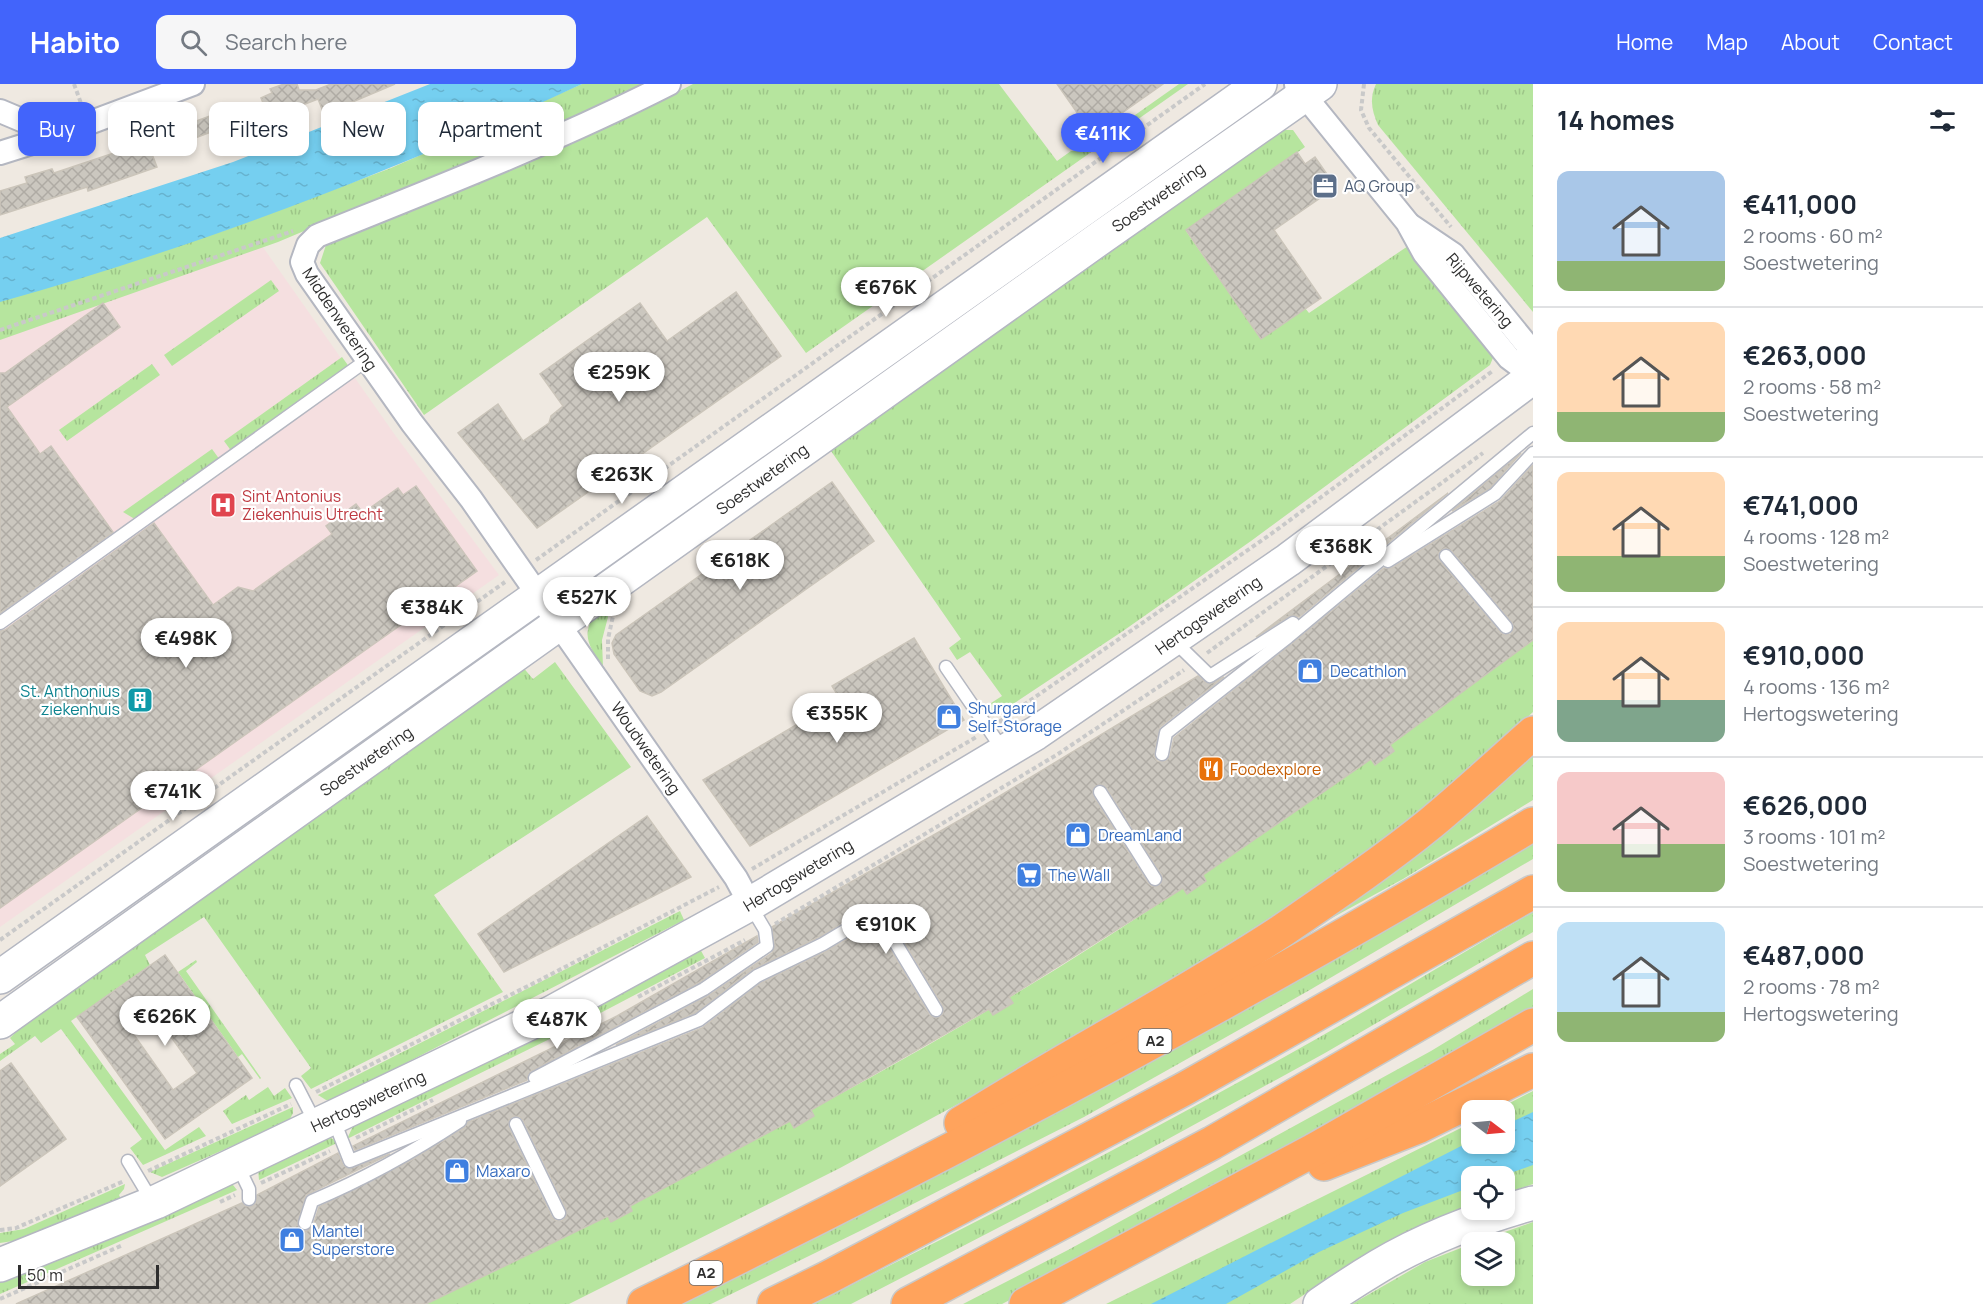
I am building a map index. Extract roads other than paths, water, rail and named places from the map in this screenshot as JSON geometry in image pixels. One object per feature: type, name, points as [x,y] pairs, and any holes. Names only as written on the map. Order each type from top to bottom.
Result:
[{"type":"highway","name":"A2","points":[[769,1243],[1012,1090],[1147,1014],[1287,927],[1358,878],[1431,823],[1533,733]]},
{"type":"highway","name":"A2","points":[[644,1304],[769,1243],[1022,1113],[1261,983],[1533,824]]},
{"type":"highway","points":[[774,1304],[848,1268],[1184,1089],[1533,892]]},
{"type":"highway","points":[[908,1304],[1212,1143],[1533,958]]},
{"type":"highway","points":[[1026,1304],[1376,1115],[1533,1025]]},
{"type":"highway","points":[[1205,1209],[1418,1127],[1533,1070]]},
{"type":"main road","name":"Soestwetering","points":[[0,977],[530,582],[1260,84]]},
{"type":"main road","name":"Soestwetering","points":[[0,1022],[1103,236],[1306,88]]},
{"type":"main road","name":"Hertogswetering","points":[[0,1265],[145,1189],[237,1163],[317,1114],[551,1013],[743,891],[997,740],[1036,733],[1288,560],[1527,371]]},
{"type":"main road","points":[[1320,1304],[1380,1265],[1442,1235],[1493,1215],[1533,1203]]},
{"type":"main road","points":[[1343,1304],[1386,1277],[1449,1246],[1533,1216]]},
{"type":"street","points":[[96,120],[193,84]]},
{"type":"street","name":"Middenwetering","points":[[530,582],[367,360],[307,274],[302,262],[308,245],[317,236],[486,168],[620,109],[669,84]]},
{"type":"street","name":"Rijpwetering","points":[[1306,88],[1407,222],[1424,253],[1527,371]]},
{"type":"street","points":[[0,111],[18,119]]},
{"type":"street","points":[[0,153],[18,147]]},
{"type":"street","name":"Woudwetering","points":[[530,582],[743,891]]},
{"type":"lane","points":[[0,623],[367,360]]},
{"type":"lane","points":[[1162,754],[1166,733],[1350,585],[1533,433]]},
{"type":"lane","points":[[1172,639],[1210,676],[1495,494],[1533,453]]},
{"type":"lane","points":[[1446,556],[1506,627]]},
{"type":"lane","points":[[946,667],[997,740]]},
{"type":"lane","points":[[1100,792],[1155,879]]},
{"type":"lane","points":[[305,1223],[312,1201],[349,1185],[416,1150],[483,1106],[704,989],[767,946],[765,930],[743,891]]},
{"type":"lane","points":[[296,1085],[350,1161],[699,1020],[757,976],[823,944],[863,920],[886,927],[936,1010]]},
{"type":"lane","points":[[516,1124],[559,1214]]},
{"type":"lane","points":[[128,1161],[145,1189]]},
{"type":"lane","points":[[237,1163],[249,1189],[249,1199]]},
{"type":"water","points":[[430,84],[582,84],[543,102],[418,102],[418,156],[296,205],[149,257],[0,302],[0,238],[248,156],[309,156],[309,132],[321,127],[321,156],[406,156],[406,102],[385,102]]},
{"type":"water","points":[[1533,1112],[1533,1165],[1515,1171],[1515,1166],[1461,1166],[1461,1191],[1403,1213],[1319,1252],[1226,1304],[1151,1304],[1461,1146],[1461,1154],[1515,1154],[1515,1120]]},
{"type":"place","name":"AQ Group","points":[[1325,186]]},
{"type":"place","name":"Sint Antonius Ziekenhuis Utrecht","points":[[223,505]]},
{"type":"place","name":"Decathlon","points":[[1310,671]]},
{"type":"place","name":"St. Anthonius ziekenhuis","points":[[140,700]]},
{"type":"place","name":"Shurgard Self-Storage","points":[[949,717]]},
{"type":"place","name":"Foodexplore","points":[[1211,769]]},
{"type":"place","name":"DreamLand","points":[[1078,835]]},
{"type":"place","name":"The Wall","points":[[1029,875]]},
{"type":"place","name":"Maxaro","points":[[457,1171]]},
{"type":"place","name":"Mantel Superstore","points":[[292,1240]]}]
